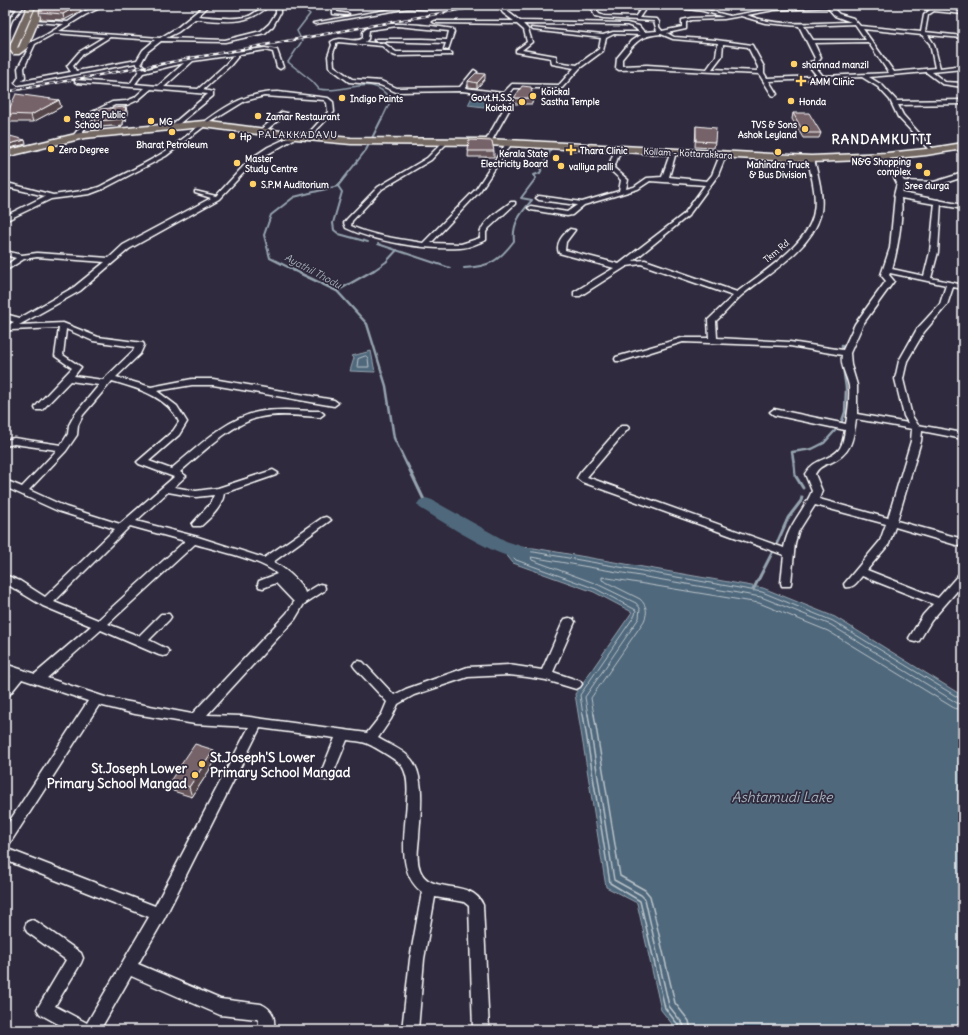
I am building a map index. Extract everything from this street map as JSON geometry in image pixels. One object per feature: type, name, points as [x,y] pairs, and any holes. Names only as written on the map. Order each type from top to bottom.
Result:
[{"type":"highway","points":[[32,5],[13,48],[20,49],[41,5]]},
{"type":"main road","points":[[5,154],[95,133],[204,124],[308,137]]},
{"type":"main road","name":"Kollam - Kottarakkara","points":[[308,137],[351,141],[488,142],[811,159],[883,156],[963,146]]},
{"type":"street","points":[[20,49],[55,32],[83,14],[104,5]]},
{"type":"street","points":[[33,44],[20,68],[22,77],[18,83],[139,61],[147,48],[158,39],[176,30],[208,5]]},
{"type":"street","points":[[194,17],[228,19],[247,18],[258,13],[268,5]]},
{"type":"street","points":[[55,32],[208,42],[226,41],[263,32],[271,25],[278,13],[278,5]]},
{"type":"street","points":[[322,5],[335,6],[335,13],[359,16]]},
{"type":"street","points":[[315,23],[398,9],[404,6],[414,8],[448,5]]},
{"type":"street","points":[[500,5],[517,23],[525,28],[604,37],[613,33],[644,34],[680,31],[684,28],[684,22],[691,19],[719,19],[773,7],[848,5]]},
{"type":"street","points":[[636,19],[646,5]]},
{"type":"street","points":[[659,5],[698,6],[720,10],[730,17]]},
{"type":"street","points":[[914,5],[933,10],[963,13]]},
{"type":"street","points":[[827,6],[837,15],[851,19],[857,25],[893,74]]},
{"type":"street","points":[[5,7],[21,7]]},
{"type":"street","points":[[5,33],[7,21],[21,7]]},
{"type":"street","points":[[594,10],[599,16],[651,19],[657,22],[657,27],[662,33],[673,38],[721,42],[752,47],[761,67],[761,73],[774,94]]},
{"type":"street","points":[[933,10],[926,15],[923,32],[932,44],[938,69]]},
{"type":"street","points":[[740,14],[751,20],[801,24],[836,23],[963,37]]},
{"type":"street","points":[[836,23],[837,15]]},
{"type":"street","points":[[7,21],[26,17]]},
{"type":"street","points":[[34,21],[68,23]]},
{"type":"street","points":[[435,22],[627,24],[637,27],[644,34]]},
{"type":"street","points":[[801,24],[812,42],[818,58],[816,62],[812,63],[812,66],[821,77]]},
{"type":"street","points":[[366,39],[365,29],[405,25],[430,26],[451,30],[452,32],[446,49]]},
{"type":"street","points":[[525,28],[530,42],[518,51],[554,57],[554,63],[578,66]]},
{"type":"street","points":[[644,34],[633,41],[619,59],[619,68],[647,67],[761,73]]},
{"type":"street","points":[[75,73],[70,66],[82,53],[110,35]]},
{"type":"street","points":[[505,95],[512,86],[559,88],[578,66],[601,50],[604,37]]},
{"type":"street","points":[[360,43],[366,39],[449,42]]},
{"type":"street","points":[[450,54],[396,54],[392,53],[387,46],[384,45],[337,40],[333,42],[334,45],[330,57],[332,68],[351,81],[381,83],[400,90],[462,89],[505,95]]},
{"type":"street","points":[[812,42],[868,41]]},
{"type":"street","points":[[708,71],[719,56],[721,42]]},
{"type":"street","points":[[141,72],[191,60],[260,49],[274,50],[280,67]]},
{"type":"street","points":[[199,91],[228,65],[239,52]]},
{"type":"street","points":[[159,88],[191,60]]},
{"type":"street","points":[[131,86],[141,72],[142,67],[138,63],[139,61]]},
{"type":"street","points":[[766,80],[864,76],[963,67]]},
{"type":"street","points":[[928,71],[944,83],[963,85]]},
{"type":"street","points":[[462,89],[474,72]]},
{"type":"street","points":[[864,76],[880,86],[894,101],[900,116],[932,150]]},
{"type":"street","points":[[77,81],[211,93],[211,95],[172,127]]},
{"type":"street","points":[[75,137],[94,113],[114,103],[127,103],[136,99],[150,87]]},
{"type":"street","points":[[5,188],[11,186],[51,196],[90,192],[101,188],[164,155],[204,124],[238,103],[264,94],[326,99],[331,105],[330,112],[308,137]]},
{"type":"street","points":[[488,142],[506,110],[508,102],[505,95]]},
{"type":"street","points":[[894,101],[930,99],[935,102]]},
{"type":"street","points":[[894,101],[963,102]]},
{"type":"street","points":[[262,131],[284,113]]},
{"type":"street","points":[[7,329],[77,289],[126,247],[153,231],[217,198],[226,191],[248,163],[296,136]]},
{"type":"street","points":[[445,142],[429,159],[380,188],[356,212],[347,223],[348,227],[357,231],[396,240],[425,244],[461,246],[482,241],[484,239],[483,232],[486,227],[513,203]]},
{"type":"street","points":[[425,244],[478,190],[509,143]]},
{"type":"street","points":[[618,148],[610,168],[623,177],[625,181],[625,186],[621,193]]},
{"type":"street","points":[[665,179],[673,152]]},
{"type":"street","points":[[577,294],[623,265],[686,215],[715,175],[723,155]]},
{"type":"street","points":[[786,583],[793,532],[813,501],[817,491],[810,474],[811,471],[818,464],[837,457],[842,453],[846,445],[852,416],[853,386],[846,362],[846,353],[851,337],[890,281],[885,274],[888,270],[898,218],[898,195],[901,183],[892,167],[883,156]]},
{"type":"street","name":"Tkm Rd","points":[[713,340],[712,320],[738,295],[789,253],[812,229],[818,215],[817,197],[811,159]]},
{"type":"street","points":[[901,183],[932,184],[963,175]]},
{"type":"street","points":[[539,198],[582,204],[636,188],[649,179],[708,183]]},
{"type":"street","points":[[197,192],[217,198]]},
{"type":"street","points":[[898,195],[963,207]]},
{"type":"street","points":[[5,219],[51,196]]},
{"type":"street","points":[[927,279],[934,252],[938,202]]},
{"type":"street","points":[[531,208],[567,214],[572,213],[582,204]]},
{"type":"street","points":[[572,230],[562,243],[560,248],[562,251],[623,265],[635,262],[648,263],[738,295]]},
{"type":"street","points":[[5,253],[22,257],[36,255],[112,260]]},
{"type":"street","points":[[5,269],[22,257]]},
{"type":"street","points":[[888,270],[963,287]]},
{"type":"street","points":[[849,584],[885,542],[892,522],[916,441],[917,431],[908,416],[899,379],[903,361],[920,331],[943,305],[947,297],[950,284]]},
{"type":"street","points":[[5,316],[20,321]]},
{"type":"street","points":[[7,329],[63,325],[96,339],[140,345],[137,352],[108,381],[74,424],[72,435],[48,466],[23,490]]},
{"type":"street","points":[[39,408],[77,367],[59,356],[63,325]]},
{"type":"street","points":[[619,359],[682,340],[790,344],[846,353]]},
{"type":"street","points":[[47,602],[125,525],[180,477],[180,475],[174,472],[142,462],[176,433],[183,422],[182,417],[175,409],[150,390],[140,386],[108,381],[68,378]]},
{"type":"street","points":[[150,390],[204,381],[334,403]]},
{"type":"street","points":[[774,412],[850,428]]},
{"type":"street","points":[[174,472],[198,452],[243,420],[257,415],[267,414],[320,414]]},
{"type":"street","points":[[852,416],[963,436]]},
{"type":"street","points":[[624,428],[582,478],[789,553]]},
{"type":"street","points":[[5,442],[14,441],[62,448]]},
{"type":"street","points":[[166,489],[196,494],[219,491],[273,473]]},
{"type":"street","points":[[5,483],[62,509],[125,525],[194,539],[265,562],[278,569],[292,582],[299,590],[300,601]]},
{"type":"street","points":[[197,524],[219,500],[219,491]]},
{"type":"street","points":[[813,501],[963,543]]},
{"type":"street","points":[[265,562],[326,520]]},
{"type":"street","points":[[36,680],[194,539]]},
{"type":"street","points":[[860,571],[940,604]]},
{"type":"street","points":[[915,638],[926,618],[963,577]]},
{"type":"street","points":[[263,584],[278,578],[300,601]]},
{"type":"street","points":[[5,590],[9,580],[47,602],[141,641],[163,652]]},
{"type":"street","points":[[195,719],[291,616],[300,601],[320,588]]},
{"type":"street","points":[[141,641],[165,617]]},
{"type":"street","points":[[546,675],[569,622]]},
{"type":"street","points":[[359,665],[393,701]]},
{"type":"street","points":[[5,669],[96,699],[135,709],[195,719],[242,721],[370,739],[401,758],[410,771],[414,793],[412,866],[415,876],[429,889],[466,896],[473,900],[476,905],[481,1030]]},
{"type":"street","points":[[370,739],[387,716],[393,701],[410,692],[468,672],[509,670],[546,675],[576,684]]},
{"type":"street","points":[[5,692],[19,674]]},
{"type":"street","points":[[5,839],[96,699]]},
{"type":"street","points":[[90,1030],[129,968],[159,914],[257,723]]},
{"type":"street","points":[[326,775],[343,734]]},
{"type":"street","points":[[5,854],[159,914]]},
{"type":"street","points":[[410,1030],[417,959],[429,889]]},
{"type":"street","points":[[32,927],[76,958],[45,1009],[85,1030]]},
{"type":"street","points":[[129,968],[220,1007],[261,1012],[268,1018],[266,1030]]},
{"type":"water","points":[[472,97],[489,99],[484,107],[468,105]]},
{"type":"water","points":[[371,351],[375,372],[350,371],[354,358],[352,356]]},
{"type":"water","name":"Ashtamudi Lake","points":[[499,546],[534,548],[763,588],[835,617],[963,696],[963,1030],[677,1030],[661,1010],[637,903],[606,887],[575,694],[632,612],[594,592],[513,563]]},
{"type":"building","points":[[42,5],[79,5],[63,14],[39,12]]},
{"type":"building","points":[[476,73],[485,74],[477,83],[468,81]]},
{"type":"building","points":[[522,86],[531,87],[533,98],[514,98]]},
{"type":"building","points":[[16,94],[59,100],[31,115],[7,114]]},
{"type":"building","points":[[126,107],[124,115],[122,115],[122,119],[99,121],[98,118],[95,118],[100,109]]},
{"type":"building","points":[[793,113],[809,113],[821,133],[804,133]]},
{"type":"building","points":[[696,126],[716,128],[715,142],[696,141]]},
{"type":"building","points":[[10,136],[25,140],[5,145],[5,138]]},
{"type":"building","points":[[469,140],[492,141],[494,151],[468,151]]},
{"type":"building","points":[[195,744],[214,750],[189,787],[170,781]]},
{"type":"waterway","name":"Ayathil Thodu","points":[[299,5],[310,14],[297,31],[302,41],[288,62],[312,81],[319,89],[329,90],[367,85],[383,91],[391,100],[382,119]]},
{"type":"waterway","name":"Ayathil Thodu","points":[[338,186],[366,150],[382,118]]},
{"type":"waterway","points":[[464,268],[480,266],[493,262],[509,248],[514,241],[514,229],[518,219],[532,200],[521,198],[536,178],[534,175],[540,173],[552,147]]},
{"type":"waterway","name":"Ayathil Thodu","points":[[296,271],[270,258],[264,235],[271,215],[294,197],[338,186]]},
{"type":"waterway","points":[[338,186],[342,192],[333,223],[334,230],[339,234],[368,242]]},
{"type":"waterway","points":[[378,244],[397,250]]},
{"type":"waterway","points":[[373,271],[386,262],[397,250]]},
{"type":"waterway","points":[[397,250],[450,268]]},
{"type":"waterway","name":"Ayathil Thodu","points":[[293,270],[337,291]]},
{"type":"waterway","points":[[337,291],[374,270]]},
{"type":"waterway","name":"Ayathil Thodu","points":[[337,291],[367,324],[386,386],[394,438],[407,465]]},
{"type":"waterway","points":[[794,465],[792,452],[812,449],[824,443],[841,424],[845,412],[846,388],[843,367]]},
{"type":"waterway","name":"Ayathil Thodu","points":[[407,464],[426,504]]},
{"type":"waterway","points":[[794,464],[795,475],[803,488]]},
{"type":"waterway","points":[[777,543],[788,518],[801,501],[802,497]]},
{"type":"waterway","points":[[426,504],[499,546],[523,554]]},
{"type":"waterway","points":[[753,590],[772,553]]},
{"type":"railway","points":[[5,92],[486,5]]},
{"type":"place","name":"shamnad manzil","points":[[794,64]]},
{"type":"place","name":"AMM Clinic","points":[[801,81]]},
{"type":"place","name":"Koickal Sastha Temple","points":[[533,96]]},
{"type":"place","name":"Indigo Paints","points":[[342,98]]},
{"type":"place","name":"Honda","points":[[791,101]]},
{"type":"place","name":"Govt.H.S.S. Koickal","points":[[522,102]]},
{"type":"place","name":"Zamar Restaurant","points":[[258,116]]},
{"type":"place","name":"Peace Public School","points":[[67,119]]},
{"type":"place","name":"MG","points":[[151,121]]},
{"type":"place","name":"TVS & Sons Ashok Leyland","points":[[805,129]]},
{"type":"place","name":"Bharat Petroleum","points":[[172,132]]},
{"type":"place","name":"Hp","points":[[232,136]]},
{"type":"place","name":"Zero Degree","points":[[51,149]]},
{"type":"place","name":"Thara Clinic","points":[[571,150]]},
{"type":"place","name":"Mahindra Truck & Bus Division","points":[[778,152]]},
{"type":"place","name":"Kerala State Electricity Board","points":[[556,158]]},
{"type":"place","name":"Master Study Centre","points":[[237,163]]},
{"type":"place","name":"valliya palli","points":[[561,166]]},
{"type":"place","name":"N&G Shopping complex","points":[[919,166]]},
{"type":"place","name":"Sree durga","points":[[927,173]]},
{"type":"place","name":"S.P.M Auditorium","points":[[253,184]]},
{"type":"place","name":"St.Joseph'S Lower Primary School Mangad","points":[[202,764]]},
{"type":"place","name":"St.Joseph Lower Primary School Mangad","points":[[195,775]]},
{"type":"district","name":"PALAKKADAVU","points":[[298,134]]},
{"type":"district","name":"RANDAMKUTTI","points":[[882,139]]}]
